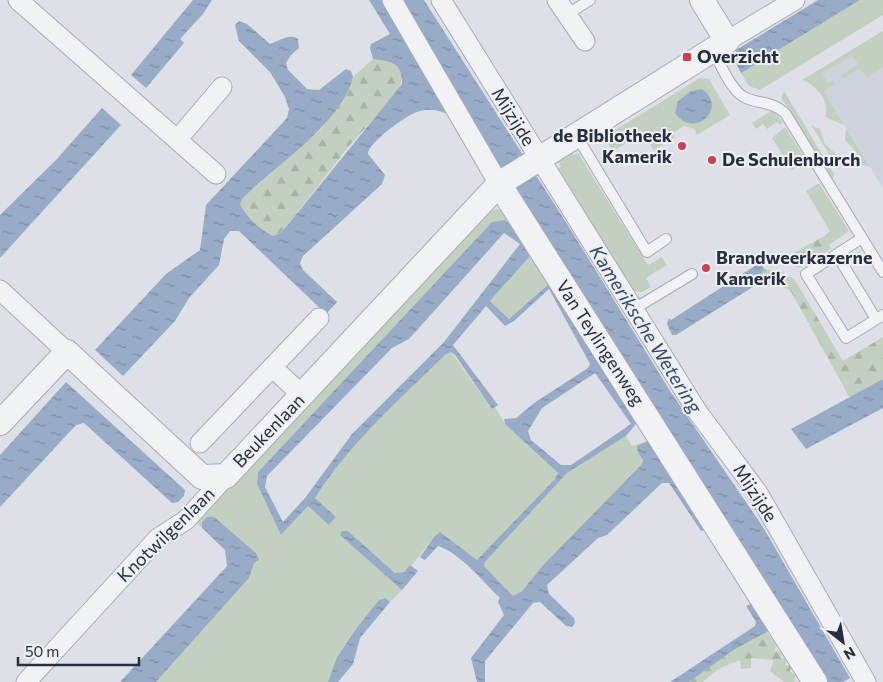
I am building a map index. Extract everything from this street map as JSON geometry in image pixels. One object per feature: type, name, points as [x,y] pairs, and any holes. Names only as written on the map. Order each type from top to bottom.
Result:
[{"type":"street","points":[[18,0],[216,174]]},
{"type":"street","name":"Van Teylingenweg","points":[[392,0],[502,182],[815,682]]},
{"type":"street","name":"Mijzijde","points":[[441,0],[536,160],[634,309],[697,411],[758,493],[866,682]]},
{"type":"street","points":[[702,0],[720,46],[796,0]]},
{"type":"street","points":[[562,7],[585,41]]},
{"type":"street","name":"Beukenlaan","points":[[66,352],[202,477],[226,476],[502,182],[720,46]]},
{"type":"street","points":[[177,140],[222,87]]},
{"type":"street","points":[[0,290],[66,352],[0,423]]},
{"type":"street","points":[[200,443],[319,318]]},
{"type":"street","points":[[272,367],[303,396]]},
{"type":"street","name":"Knotwilgenlaan","points":[[26,682],[158,538],[186,520],[226,476]]},
{"type":"lane","points":[[562,7],[590,0]]},
{"type":"lane","points":[[720,46],[736,89],[743,96],[775,104],[785,113],[883,272]]},
{"type":"lane","points":[[576,135],[647,252],[666,240]]},
{"type":"lane","points":[[836,255],[880,317],[846,338],[806,274],[862,238]]},
{"type":"lane","points":[[634,309],[692,274]]},
{"type":"shaded area","points":[[883,31],[883,188],[813,74]]},
{"type":"green space","points":[[860,0],[883,0],[883,15],[760,90],[749,86],[741,73]]},
{"type":"green space","points":[[883,31],[883,68],[867,78],[860,68],[843,79],[841,75],[858,64],[852,55],[822,74],[828,83],[833,80],[835,84],[824,91],[844,125],[825,117],[826,106],[821,95],[808,82],[802,80]]},
{"type":"green space","points":[[373,59],[387,59],[398,67],[402,75],[399,89],[349,146],[282,232],[273,236],[254,223],[246,214],[240,204],[243,198],[321,129],[340,104],[353,77]]},
{"type":"green space","points":[[700,78],[709,79],[730,115],[697,135],[694,129],[684,126],[673,133],[675,137],[654,150],[643,134],[613,151],[604,137]]},
{"type":"green space","points":[[784,91],[834,174],[832,180],[781,97]]},
{"type":"green space","points":[[771,111],[783,123],[779,125],[777,122],[767,129],[763,124],[756,129],[752,123]]},
{"type":"green space","points":[[811,125],[820,129],[825,144],[839,157],[839,170]]},
{"type":"green space","points":[[785,127],[807,162],[792,170],[772,138]]},
{"type":"green space","points":[[846,128],[870,167],[859,164],[856,152],[845,140]]},
{"type":"green space","points":[[571,151],[574,155],[578,153],[648,265],[662,257],[667,265],[646,278],[651,287],[642,292],[628,290],[553,172],[561,167],[558,162],[560,157]]},
{"type":"green space","points":[[819,183],[849,231],[829,245],[824,236],[830,231],[806,191]]},
{"type":"green space","points":[[496,209],[505,210],[524,231],[492,222],[258,472],[257,484],[281,535],[308,506],[329,524],[336,517],[315,498],[329,478],[359,440],[445,355],[451,352],[492,409],[495,407],[505,424],[558,473],[554,480],[477,560],[440,533],[434,537],[412,565],[404,572],[395,573],[348,531],[402,590],[390,602],[385,598],[356,629],[337,657],[328,682],[156,682],[249,578],[256,553],[240,542],[202,522],[202,528],[193,520],[486,214]]},
{"type":"green space","points":[[824,236],[831,249],[799,268],[781,260]]},
{"type":"green space","points":[[530,256],[549,284],[514,317],[509,319],[490,301]]},
{"type":"green space","points":[[764,269],[782,272],[795,280],[843,361],[883,337],[883,379],[850,398],[790,290],[764,280],[761,274]]},
{"type":"green space","points":[[626,436],[632,446],[650,440],[638,453],[644,460],[643,463],[544,564],[522,591],[513,596],[483,566],[484,563],[567,473]]},
{"type":"green space","points":[[767,632],[776,645],[774,651],[782,652],[781,658],[787,659],[785,665],[791,666],[790,672],[796,674],[794,681],[801,682],[784,682],[770,671],[774,660],[751,658],[751,668],[741,669],[740,660],[718,669],[703,682],[689,682],[735,649]]},
{"type":"water","points":[[193,0],[212,0],[203,14],[180,39],[184,43],[146,88],[131,75]]},
{"type":"water","points":[[369,0],[384,0],[454,117],[436,110],[417,112],[388,130],[369,149],[368,154],[385,175],[382,184],[303,256],[300,263],[303,270],[337,302],[326,314],[239,231],[230,231],[224,239],[219,265],[189,298],[175,321],[123,376],[95,350],[166,274],[200,250],[206,205],[287,118],[289,109],[285,97],[270,72],[239,41],[235,25],[239,21],[247,24],[270,44],[288,37],[298,39],[299,48],[286,63],[288,70],[307,89],[319,90],[346,69],[351,71],[353,77],[336,111],[322,127],[243,198],[240,204],[246,214],[258,226],[273,236],[282,232],[402,84],[398,67],[390,62],[373,59],[370,48],[371,44],[390,34]]},
{"type":"water","points":[[399,0],[424,0],[569,227],[670,391],[763,527],[850,678],[843,682],[828,682],[777,604],[745,549],[647,399],[622,355],[500,167]]},
{"type":"water","points":[[818,0],[860,0],[741,73],[736,63],[736,50]]},
{"type":"water","points":[[702,89],[709,97],[712,105],[710,112],[706,118],[699,122],[691,123],[683,120],[675,113],[678,101],[691,91]]},
{"type":"water","points":[[102,108],[121,125],[0,258],[0,215],[56,160]]},
{"type":"water","points":[[505,220],[525,239],[640,419],[626,436],[567,473],[484,563],[484,566],[513,596],[522,591],[544,564],[642,464],[643,460],[638,453],[637,446],[650,440],[706,530],[701,531],[669,483],[662,483],[607,535],[598,538],[547,585],[549,594],[574,618],[575,623],[572,627],[566,626],[540,602],[533,603],[485,661],[485,682],[477,682],[471,658],[504,615],[498,602],[500,598],[464,562],[447,550],[438,546],[425,560],[420,557],[434,537],[440,532],[477,560],[554,480],[558,473],[505,424],[504,419],[516,418],[534,403],[588,368],[590,364],[549,289],[514,321],[505,326],[486,306],[453,345],[498,405],[492,409],[455,355],[451,352],[445,355],[359,440],[315,498],[336,517],[329,525],[308,506],[281,535],[257,484],[258,472],[492,222]],"holes":[[[504,233],[520,244],[444,342],[352,434],[305,498],[283,522],[265,487],[267,476],[392,348],[409,339]],[[530,256],[549,284],[509,319],[490,301]],[[595,373],[631,424],[571,465],[561,465],[531,440],[528,431],[542,408]]]},
{"type":"water","points":[[761,262],[764,269],[761,274],[764,280],[676,335],[672,335],[667,324],[669,318],[671,320]]},
{"type":"water","points":[[883,379],[883,408],[806,449],[791,429]]},
{"type":"water","points":[[66,382],[185,490],[184,496],[178,502],[172,503],[84,423],[76,425],[0,507],[0,455]]},
{"type":"water","points":[[207,517],[214,517],[256,553],[259,560],[254,563],[249,578],[156,682],[120,682],[227,566],[225,550],[202,528],[202,522]]},
{"type":"water","points":[[342,531],[348,531],[395,573],[404,572],[410,565],[418,571],[402,590],[340,535]]},
{"type":"water","points":[[385,598],[390,602],[360,638],[353,664],[338,682],[328,682],[337,657],[356,629],[379,600]]},
{"type":"water","points":[[756,602],[770,625],[767,632],[735,649],[689,682],[670,682],[755,626],[756,622],[746,606]]},
{"type":"place","name":"Overzicht","points":[[687,57]]},
{"type":"place","name":"de Bibliotheek Kamerik","points":[[682,146]]},
{"type":"place","name":"De Schulenburch","points":[[712,160]]},
{"type":"place","name":"Brandweerkazerne Kamerik","points":[[706,268]]},
{"type":"water label","name":"Kameriksche Wetering","points":[[646,329]]}]
